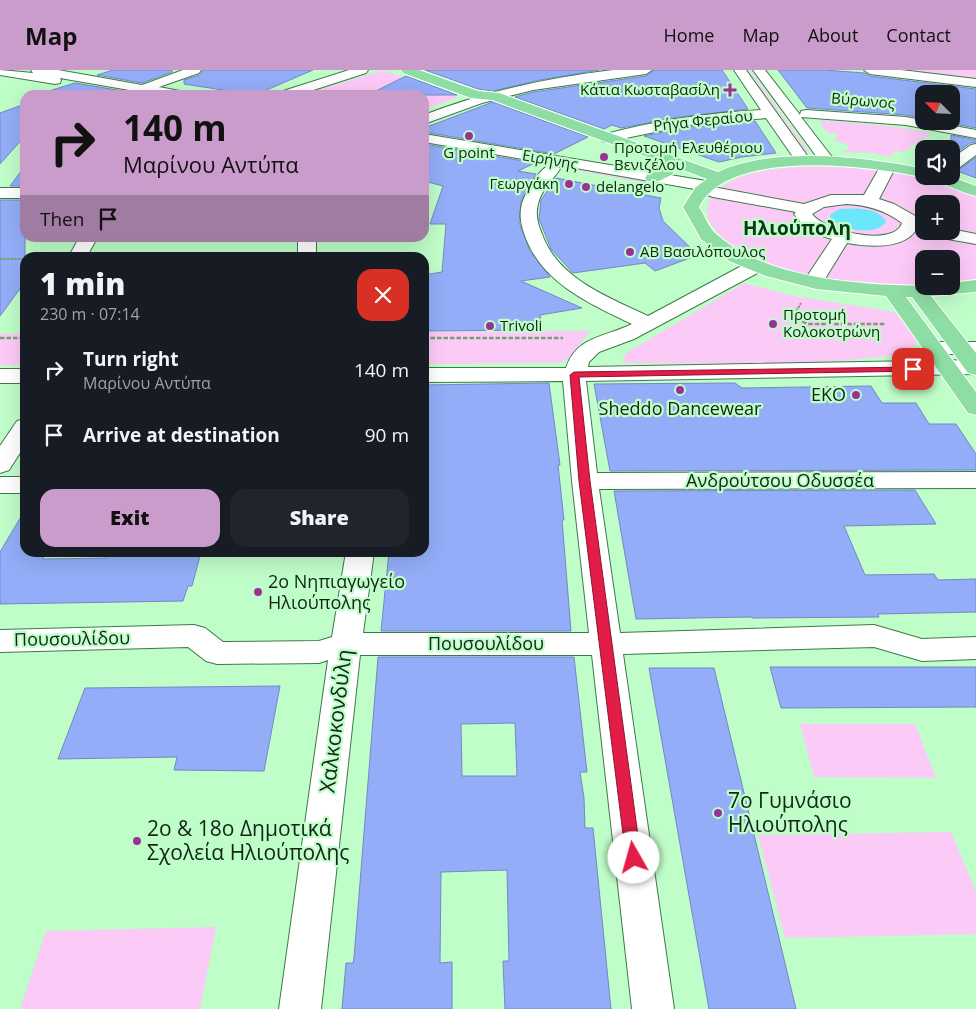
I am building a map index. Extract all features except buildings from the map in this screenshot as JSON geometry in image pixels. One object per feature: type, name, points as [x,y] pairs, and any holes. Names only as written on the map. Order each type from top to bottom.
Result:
[{"type":"main road","points":[[407,70],[476,95],[494,96],[664,158],[712,185]]},
{"type":"main road","points":[[433,70],[490,90],[494,96]]},
{"type":"main road","points":[[653,178],[667,171],[668,165],[664,158]]},
{"type":"main road","points":[[915,172],[887,166],[828,161],[803,161],[757,167],[712,185],[696,196],[691,207],[694,220],[704,234],[723,249],[756,266],[822,284],[915,293]]},
{"type":"main road","points":[[959,185],[976,191]]},
{"type":"main road","points":[[960,288],[976,286]]},
{"type":"main road","points":[[893,292],[976,408]]},
{"type":"main road","points":[[921,295],[968,348],[976,368]]},
{"type":"street","points":[[0,70],[127,90]]},
{"type":"street","points":[[37,70],[131,90]]},
{"type":"street","points":[[145,90],[195,70]]},
{"type":"street","points":[[300,90],[362,70]]},
{"type":"street","points":[[429,118],[494,96],[582,78],[646,70]]},
{"type":"street","points":[[740,70],[803,161]]},
{"type":"street","points":[[759,70],[828,161]]},
{"type":"street","points":[[870,70],[976,83]]},
{"type":"street","name":"Ρήγα Φεραίου","points":[[607,138],[669,123],[716,117],[770,114]]},
{"type":"street","name":"Βύρωνος","points":[[806,114],[906,121],[976,134]]},
{"type":"street","name":"Ειρήνης","points":[[429,139],[653,178],[712,185],[806,208]]},
{"type":"street","name":"Ειρήνης","points":[[429,147],[680,193],[691,207]]},
{"type":"street","points":[[960,160],[976,148]]},
{"type":"street","points":[[552,169],[537,187],[528,212],[533,236],[541,252],[569,281],[594,298],[649,324]]},
{"type":"street","points":[[869,201],[886,170]]},
{"type":"street","points":[[0,193],[20,193]]},
{"type":"street","points":[[915,226],[902,214],[882,204],[869,201],[829,200],[806,208],[803,214],[810,224],[827,233],[842,237],[864,240],[882,239],[903,235],[915,230]]},
{"type":"street","points":[[960,236],[976,239]]},
{"type":"street","points":[[816,278],[842,237]]},
{"type":"street","points":[[653,1009],[585,481],[574,375],[579,360],[591,347],[627,335],[756,266]]},
{"type":"street","points":[[934,348],[968,348]]},
{"type":"street","points":[[429,376],[976,368]]},
{"type":"street","points":[[0,376],[20,376]]},
{"type":"street","points":[[0,465],[20,434]]},
{"type":"street","name":"Ανδρούτσου Οδυσσέα","points":[[585,481],[976,480]]},
{"type":"street","points":[[0,485],[20,485]]},
{"type":"street","name":"Χαλκοκονδύλη","points":[[300,1009],[346,644],[359,557]]},
{"type":"street","name":"Πουσουλίδου","points":[[0,641],[194,636],[217,653],[320,652],[346,644],[606,644],[874,636],[922,650],[976,648]]},
{"type":"path","points":[[0,259],[20,259]]},
{"type":"path","points":[[802,301],[792,318],[810,324],[888,324]]},
{"type":"path","points":[[0,338],[20,338]]},
{"type":"path","points":[[429,338],[567,338]]},
{"type":"shaded area","points":[[383,70],[458,98],[429,107],[429,90],[319,90]]},
{"type":"shaded area","points":[[748,70],[750,70],[809,152],[806,152]]},
{"type":"shaded area","points":[[912,70],[976,70],[976,78]]},
{"type":"shaded area","points":[[819,120],[897,127],[932,133],[922,140],[915,140],[915,145],[904,152],[895,151],[890,157],[872,153],[844,152],[843,150],[849,150],[847,144],[835,141],[838,134],[827,133]]},
{"type":"shaded area","points":[[429,143],[429,143],[657,183],[656,185]]},
{"type":"shaded area","points":[[812,166],[896,172],[915,176],[915,185],[946,185],[976,197],[976,279],[960,282],[960,250],[915,250],[915,286],[866,284],[811,276],[759,260],[744,252],[717,231],[709,219],[707,207],[714,194],[730,182],[749,174]]},
{"type":"shaded area","points":[[744,283],[794,296],[895,312],[917,341],[909,353],[838,361],[622,363],[626,353]]},
{"type":"shaded area","points":[[590,331],[568,359],[560,363],[429,364],[429,332]]},
{"type":"shaded area","points":[[0,334],[20,334],[20,365],[0,365]]},
{"type":"shaded area","points":[[800,724],[915,724],[936,778],[814,777]]},
{"type":"shaded area","points":[[951,832],[976,892],[976,934],[785,938],[758,835]]},
{"type":"shaded area","points":[[216,927],[200,1009],[20,1009],[46,931]]},
{"type":"water","points":[[840,209],[872,211],[883,217],[886,222],[881,227],[874,229],[858,230],[849,228],[835,222],[830,217],[831,214]]},
{"type":"place","name":"Κάτια Κωσταβασίλη","points":[[730,90]]},
{"type":"place","name":"G point","points":[[469,136]]},
{"type":"place","name":"Προτομή Ελευθέριου Βενιζέλου","points":[[604,157]]},
{"type":"place","name":"Γεωργάκη","points":[[569,184]]},
{"type":"place","name":"delangelo","points":[[586,187]]},
{"type":"place","name":"ΑΒ Βασιλόπουλος","points":[[630,252]]},
{"type":"place","name":"Προτομή Κολοκοτρώνη","points":[[773,324]]},
{"type":"place","name":"Trivoli","points":[[490,326]]},
{"type":"place","name":"Sheddo Dancewear","points":[[680,390]]},
{"type":"place","name":"EKO","points":[[856,395]]},
{"type":"place","name":"2ο Νηπιαγωγείο Ηλιούπολης","points":[[258,592]]},
{"type":"place","name":"7ο Γυμνάσιο Ηλιούπολης","points":[[718,813]]},
{"type":"place","name":"2ο & 18ο Δημοτικά Σχολεία Ηλιούπολης","points":[[137,841]]},
{"type":"district","name":"Ηλιούπολη","points":[[797,228]]},
{"type":"route","points":[[634,858],[585,481],[574,375],[913,369]]}]
